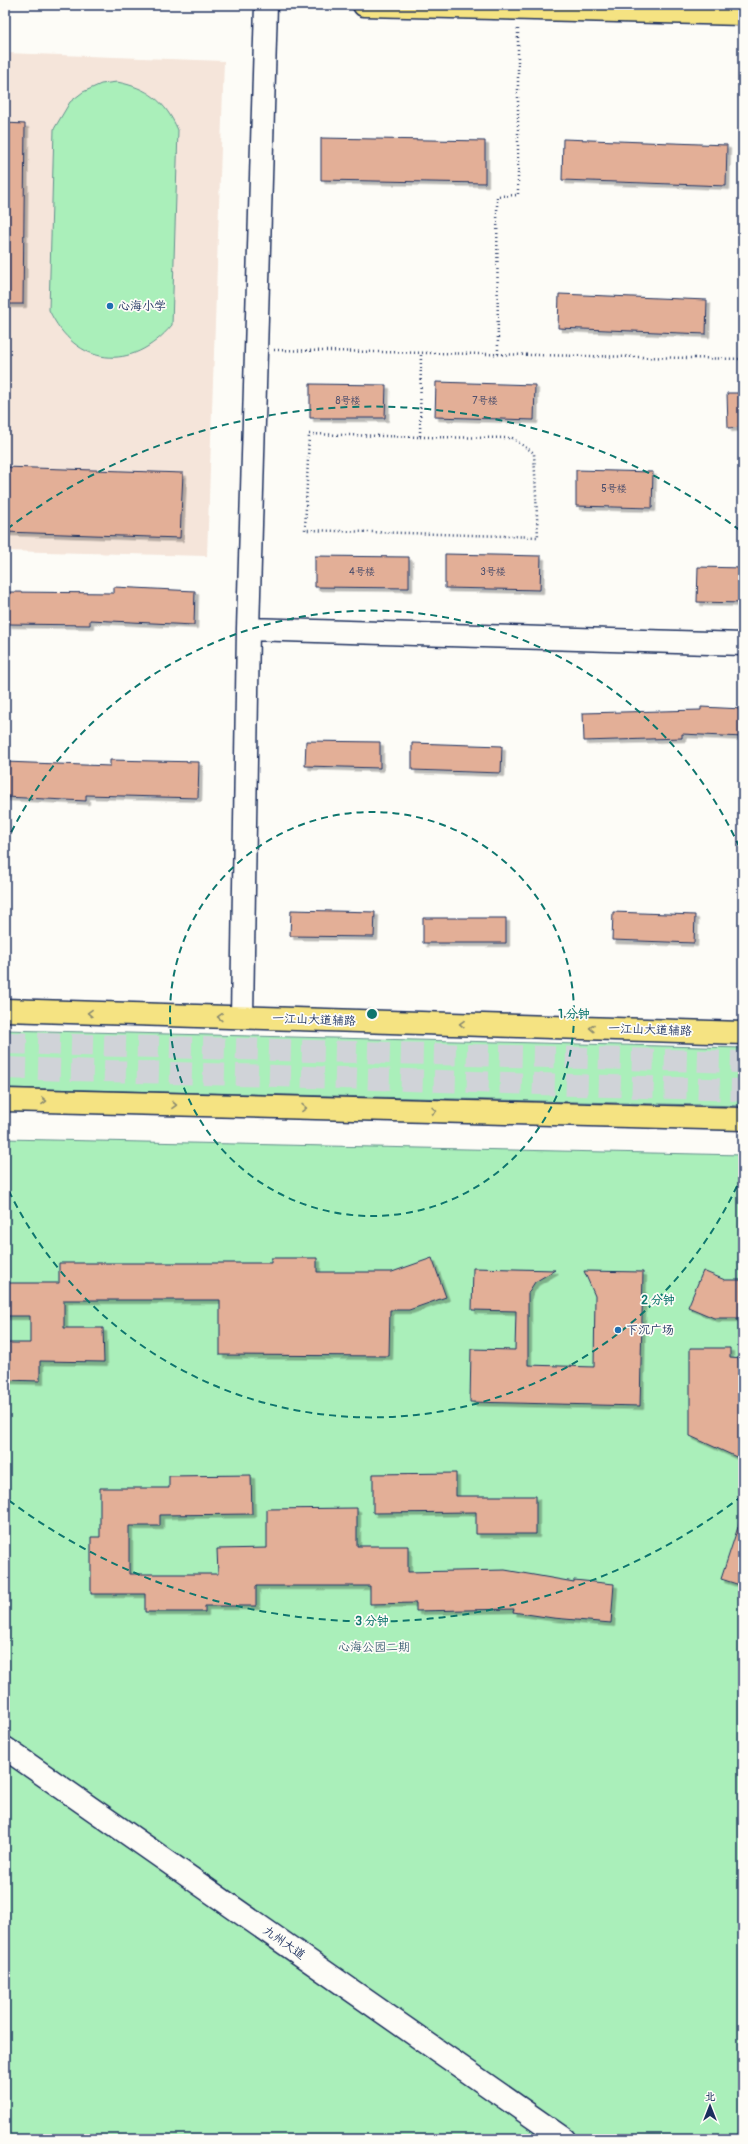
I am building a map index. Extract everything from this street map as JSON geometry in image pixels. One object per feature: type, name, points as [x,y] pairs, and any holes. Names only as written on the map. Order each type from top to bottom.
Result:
[{"type":"main road","points":[[364,5],[743,14]]},
{"type":"main road","name":"一江山大道辅路","points":[[5,1010],[743,1033]]},
{"type":"main road","points":[[5,1100],[743,1119]]},
{"type":"street","points":[[242,1017],[248,629],[266,5]]},
{"type":"street","points":[[248,629],[743,644]]},
{"type":"street","name":"九州大道","points":[[5,1748],[564,2139]]},
{"type":"path","points":[[498,354],[497,196],[518,195],[518,9]]},
{"type":"path","points":[[256,350],[743,359]]},
{"type":"path","points":[[420,437],[421,353]]},
{"type":"path","points":[[309,434],[420,437],[512,438],[534,453],[538,537],[305,530],[309,434]]},
{"type":"shaded area","name":"心海小学","points":[[5,53],[224,61],[207,556],[5,551]]},
{"type":"green space","points":[[117,82],[138,88],[154,97],[167,111],[178,130],[172,325],[156,340],[140,351],[123,356],[106,357],[89,352],[74,343],[60,329],[49,310],[54,129],[70,102],[83,92],[101,84]]},
{"type":"green space","points":[[5,1030],[743,1048],[743,1106],[5,1088]]},
{"type":"green space","name":"心海公园二期","points":[[5,1139],[743,1155],[743,2139],[5,2139]]},
{"type":"building","points":[[5,123],[25,124],[23,304],[5,304]]},
{"type":"building","points":[[321,138],[485,141],[485,183],[321,180]]},
{"type":"building","points":[[563,139],[727,145],[726,186],[562,180]]},
{"type":"building","points":[[559,294],[707,300],[706,334],[558,328]]},
{"type":"building","points":[[436,382],[535,385],[534,420],[435,417]]},
{"type":"building","points":[[310,384],[386,385],[385,418],[310,418]]},
{"type":"building","points":[[727,393],[743,393],[743,427],[728,428]]},
{"type":"building","points":[[5,467],[183,473],[180,538],[5,532]]},
{"type":"building","points":[[576,470],[653,472],[652,508],[576,506]]},
{"type":"building","points":[[445,554],[541,556],[540,590],[445,588]]},
{"type":"building","points":[[315,556],[409,557],[409,588],[315,587]]},
{"type":"building","points":[[698,567],[743,568],[743,603],[697,602]]},
{"type":"building","points":[[114,587],[195,591],[194,625],[90,620],[90,625],[8,624],[9,592],[114,593]]},
{"type":"building","points":[[701,707],[743,709],[743,737],[682,734],[682,738],[584,741],[583,713],[701,710]]},
{"type":"building","points":[[306,741],[380,742],[380,768],[305,766]]},
{"type":"building","points":[[412,743],[502,746],[501,773],[412,770]]},
{"type":"building","points":[[110,760],[199,762],[198,798],[86,795],[86,801],[5,797],[5,762],[110,766]]},
{"type":"building","points":[[291,910],[375,912],[374,937],[290,936]]},
{"type":"building","points":[[613,912],[695,915],[694,943],[612,940]]},
{"type":"building","points":[[423,918],[506,918],[506,943],[423,943]]},
{"type":"building","points":[[271,1258],[317,1258],[317,1272],[392,1272],[432,1258],[446,1297],[409,1310],[390,1310],[389,1356],[220,1355],[220,1300],[64,1300],[64,1328],[103,1328],[104,1362],[40,1361],[40,1381],[5,1380],[5,1343],[30,1343],[30,1316],[5,1316],[5,1283],[59,1283],[59,1263],[271,1263]]},
{"type":"building","name":"下沉广场","points":[[473,1268],[555,1270],[535,1282],[528,1293],[528,1365],[594,1367],[595,1296],[584,1271],[643,1272],[640,1406],[470,1402],[471,1349],[515,1350],[516,1311],[472,1310]]},
{"type":"building","points":[[703,1271],[725,1280],[743,1280],[743,1318],[714,1318],[688,1307]]},
{"type":"building","points":[[690,1348],[730,1348],[730,1358],[743,1359],[743,1460],[690,1436]]},
{"type":"building","points":[[456,1473],[456,1496],[536,1496],[536,1534],[476,1534],[476,1512],[373,1513],[373,1474]]},
{"type":"building","points":[[251,1475],[252,1514],[160,1515],[160,1526],[129,1526],[129,1574],[218,1574],[217,1549],[267,1548],[267,1509],[357,1508],[357,1546],[408,1546],[408,1572],[505,1570],[574,1582],[574,1580],[614,1584],[611,1623],[553,1618],[513,1612],[514,1609],[416,1611],[416,1603],[370,1604],[370,1586],[256,1586],[256,1606],[205,1606],[205,1612],[145,1612],[145,1594],[91,1594],[91,1537],[100,1537],[100,1488],[169,1488],[169,1476]]},
{"type":"building","points":[[740,1521],[743,1522],[743,1586],[721,1579]]},
{"type":"tunnel","points":[[5,1043],[743,1062]]},
{"type":"tunnel","points":[[5,1068],[743,1090]]},
{"type":"place","name":"心海小学","points":[[110,306]]},
{"type":"place","name":"下沉广场","points":[[618,1330]]}]
